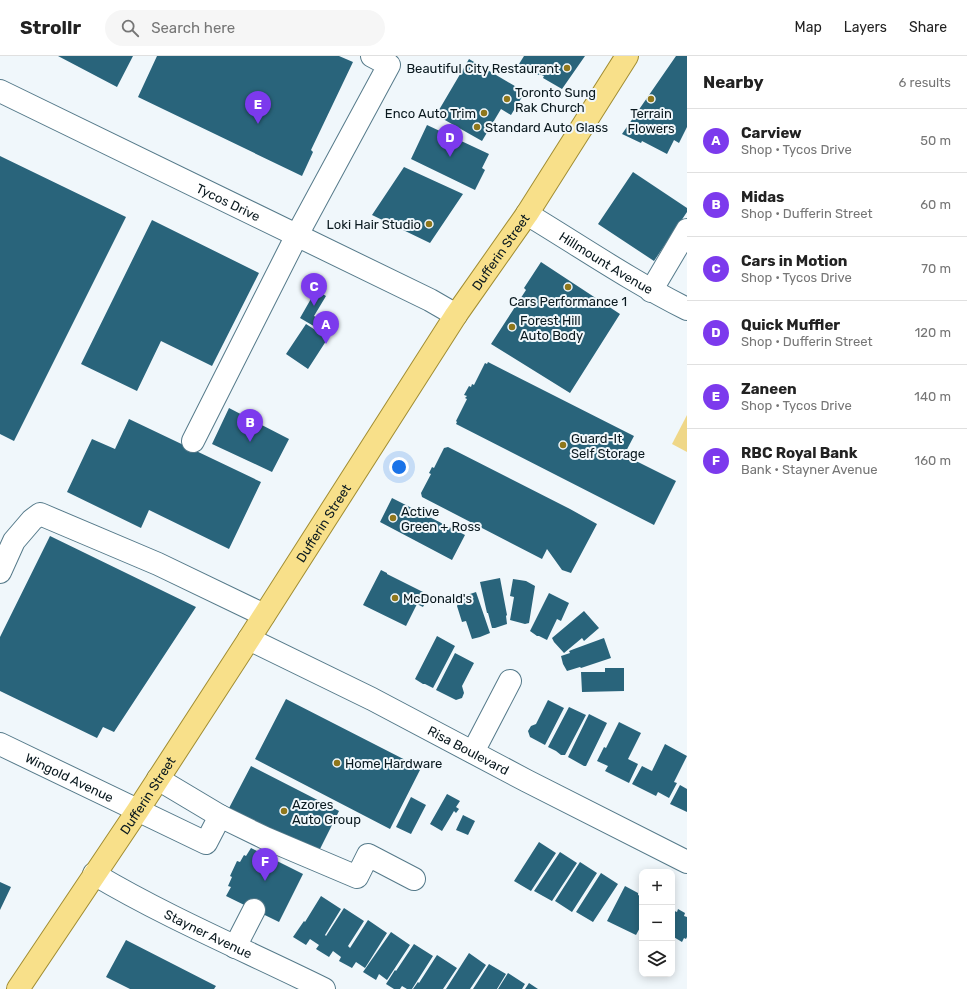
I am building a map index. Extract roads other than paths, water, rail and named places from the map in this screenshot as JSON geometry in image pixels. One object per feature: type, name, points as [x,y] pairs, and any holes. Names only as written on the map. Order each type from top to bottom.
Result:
[{"type":"main road","name":"Dufferin Street","points":[[18,989],[138,810],[456,315],[527,214],[628,56]]},
{"type":"street","points":[[193,441],[297,236],[389,65],[372,56]]},
{"type":"street","name":"Tycos Drive","points":[[0,91],[430,300],[456,315]]},
{"type":"street","name":"Hillmount Avenue","points":[[527,214],[651,291],[687,309]]},
{"type":"street","points":[[651,291],[687,230]]},
{"type":"street","points":[[0,572],[14,541],[32,520],[40,514],[158,564],[264,615]]},
{"type":"street","name":"Risa Boulevard","points":[[249,639],[372,699],[527,781],[687,862]]},
{"type":"street","points":[[473,752],[510,681]]},
{"type":"street","name":"Wingold Avenue","points":[[0,744],[206,843],[220,816]]},
{"type":"street","points":[[158,779],[220,816],[265,838],[357,877],[368,855],[414,879]]},
{"type":"street","name":"Stayner Avenue","points":[[94,874],[169,915],[324,989]]},
{"type":"street","points":[[235,947],[254,910]]},
{"type":"place","name":"Beautiful City Restaurant","points":[[567,68]]},
{"type":"place","name":"Toronto Sung Rak Church","points":[[507,99]]},
{"type":"place","name":"Terrain Flowers","points":[[651,99]]},
{"type":"place","name":"Enco Auto Trim","points":[[484,113]]},
{"type":"place","name":"Zaneen","points":[[258,124]]},
{"type":"place","name":"Standard Auto Glass","points":[[477,127]]},
{"type":"place","name":"Quick Muffler","points":[[450,157]]},
{"type":"place","name":"Loki Hair Studio","points":[[429,224]]},
{"type":"place","name":"Cars Performance 1","points":[[568,287]]},
{"type":"place","name":"Cars in Motion","points":[[314,306]]},
{"type":"place","name":"Forest Hill Auto Body","points":[[512,327]]},
{"type":"place","name":"Carview","points":[[326,344]]},
{"type":"place","name":"Midas","points":[[250,442]]},
{"type":"place","name":"Guard-It Self Storage","points":[[563,445]]},
{"type":"place","name":"Active Green + Ross","points":[[393,518]]},
{"type":"place","name":"McDonald's","points":[[395,598]]},
{"type":"place","name":"Home Hardware","points":[[337,763]]},
{"type":"place","name":"Azores Auto Group","points":[[284,811]]},
{"type":"place","name":"RBC Royal Bank","points":[[265,881]]}]
